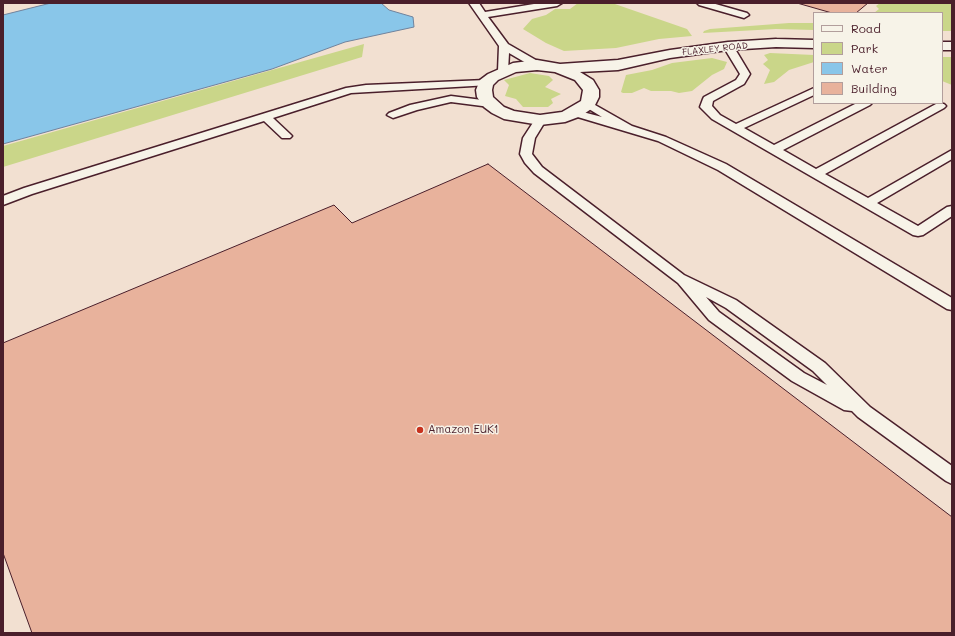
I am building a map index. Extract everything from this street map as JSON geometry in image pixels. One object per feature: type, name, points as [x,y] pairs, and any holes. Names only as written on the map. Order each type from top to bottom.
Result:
[{"type":"street","name":"FLAXLEY ROAD","points":[[618,65],[670,54],[728,46],[776,43],[813,44]]},
{"type":"street","points":[[537,65],[558,68],[570,72],[587,83],[591,90],[591,97],[581,109],[565,117],[540,120],[510,116],[490,104],[485,97],[484,90],[486,83],[493,76],[503,71],[537,65]]},
{"type":"street","points":[[558,68],[618,65]]},
{"type":"street","points":[[587,83],[600,74],[618,65]]},
{"type":"lane","points":[[474,3],[504,46],[537,65]]},
{"type":"lane","points":[[482,15],[557,3]]},
{"type":"lane","points":[[702,3],[744,15]]},
{"type":"lane","points":[[503,71],[504,46]]},
{"type":"lane","points":[[728,46],[745,74],[740,82],[708,99],[706,107],[716,117],[918,232],[952,210]]},
{"type":"lane","points":[[3,201],[28,191],[350,90],[486,83]]},
{"type":"lane","points":[[736,128],[813,91]]},
{"type":"lane","points":[[393,115],[414,107],[452,99],[490,104]]},
{"type":"lane","points":[[774,150],[864,104]]},
{"type":"lane","points":[[816,174],[937,105],[952,112]]},
{"type":"lane","points":[[581,109],[628,128],[662,139],[722,167],[952,305]]},
{"type":"lane","points":[[581,109],[628,128]]},
{"type":"lane","points":[[265,116],[286,136]]},
{"type":"lane","points":[[540,120],[529,138],[526,154],[538,170],[679,278],[714,316],[798,377],[864,412],[952,476]]},
{"type":"lane","points":[[868,203],[952,154]]},
{"type":"shaded area","points":[[3,3],[952,3],[952,633],[3,633]]},
{"type":"green space","points":[[578,3],[612,3],[687,29],[692,36],[659,39],[616,48],[564,51],[546,43],[523,29],[532,19],[546,15],[555,9],[570,9]]},
{"type":"green space","points":[[880,3],[952,3],[952,31],[943,31],[943,12],[875,12],[879,9],[876,6]]},
{"type":"green space","points":[[789,23],[813,23],[813,30],[776,29],[703,33],[704,31],[710,29]]},
{"type":"green space","points":[[364,44],[362,57],[3,167],[3,146]]},
{"type":"green space","points":[[770,53],[813,55],[813,62],[789,70],[774,82],[764,84],[770,70],[763,64],[768,60],[764,55]]},
{"type":"green space","points":[[943,57],[952,57],[952,85],[943,81]]},
{"type":"green space","points":[[712,58],[727,62],[724,69],[712,75],[692,91],[679,93],[671,91],[651,91],[644,88],[632,93],[621,92],[626,75],[652,70],[672,63]]},
{"type":"green space","points":[[530,73],[549,76],[553,80],[545,87],[561,94],[551,99],[553,103],[548,107],[523,107],[516,99],[505,96],[509,85],[504,80]]},
{"type":"water","points":[[51,3],[381,3],[389,10],[413,17],[414,27],[345,42],[272,69],[3,144],[3,15]]},
{"type":"building","points":[[797,3],[868,3],[857,12],[828,12]]},
{"type":"building","name":"Amazon EUK1","points":[[488,164],[952,517],[952,633],[32,633],[3,553],[3,343],[334,205],[352,223]]},
{"type":"place","name":"Amazon EUK1","points":[[420,430]]}]
